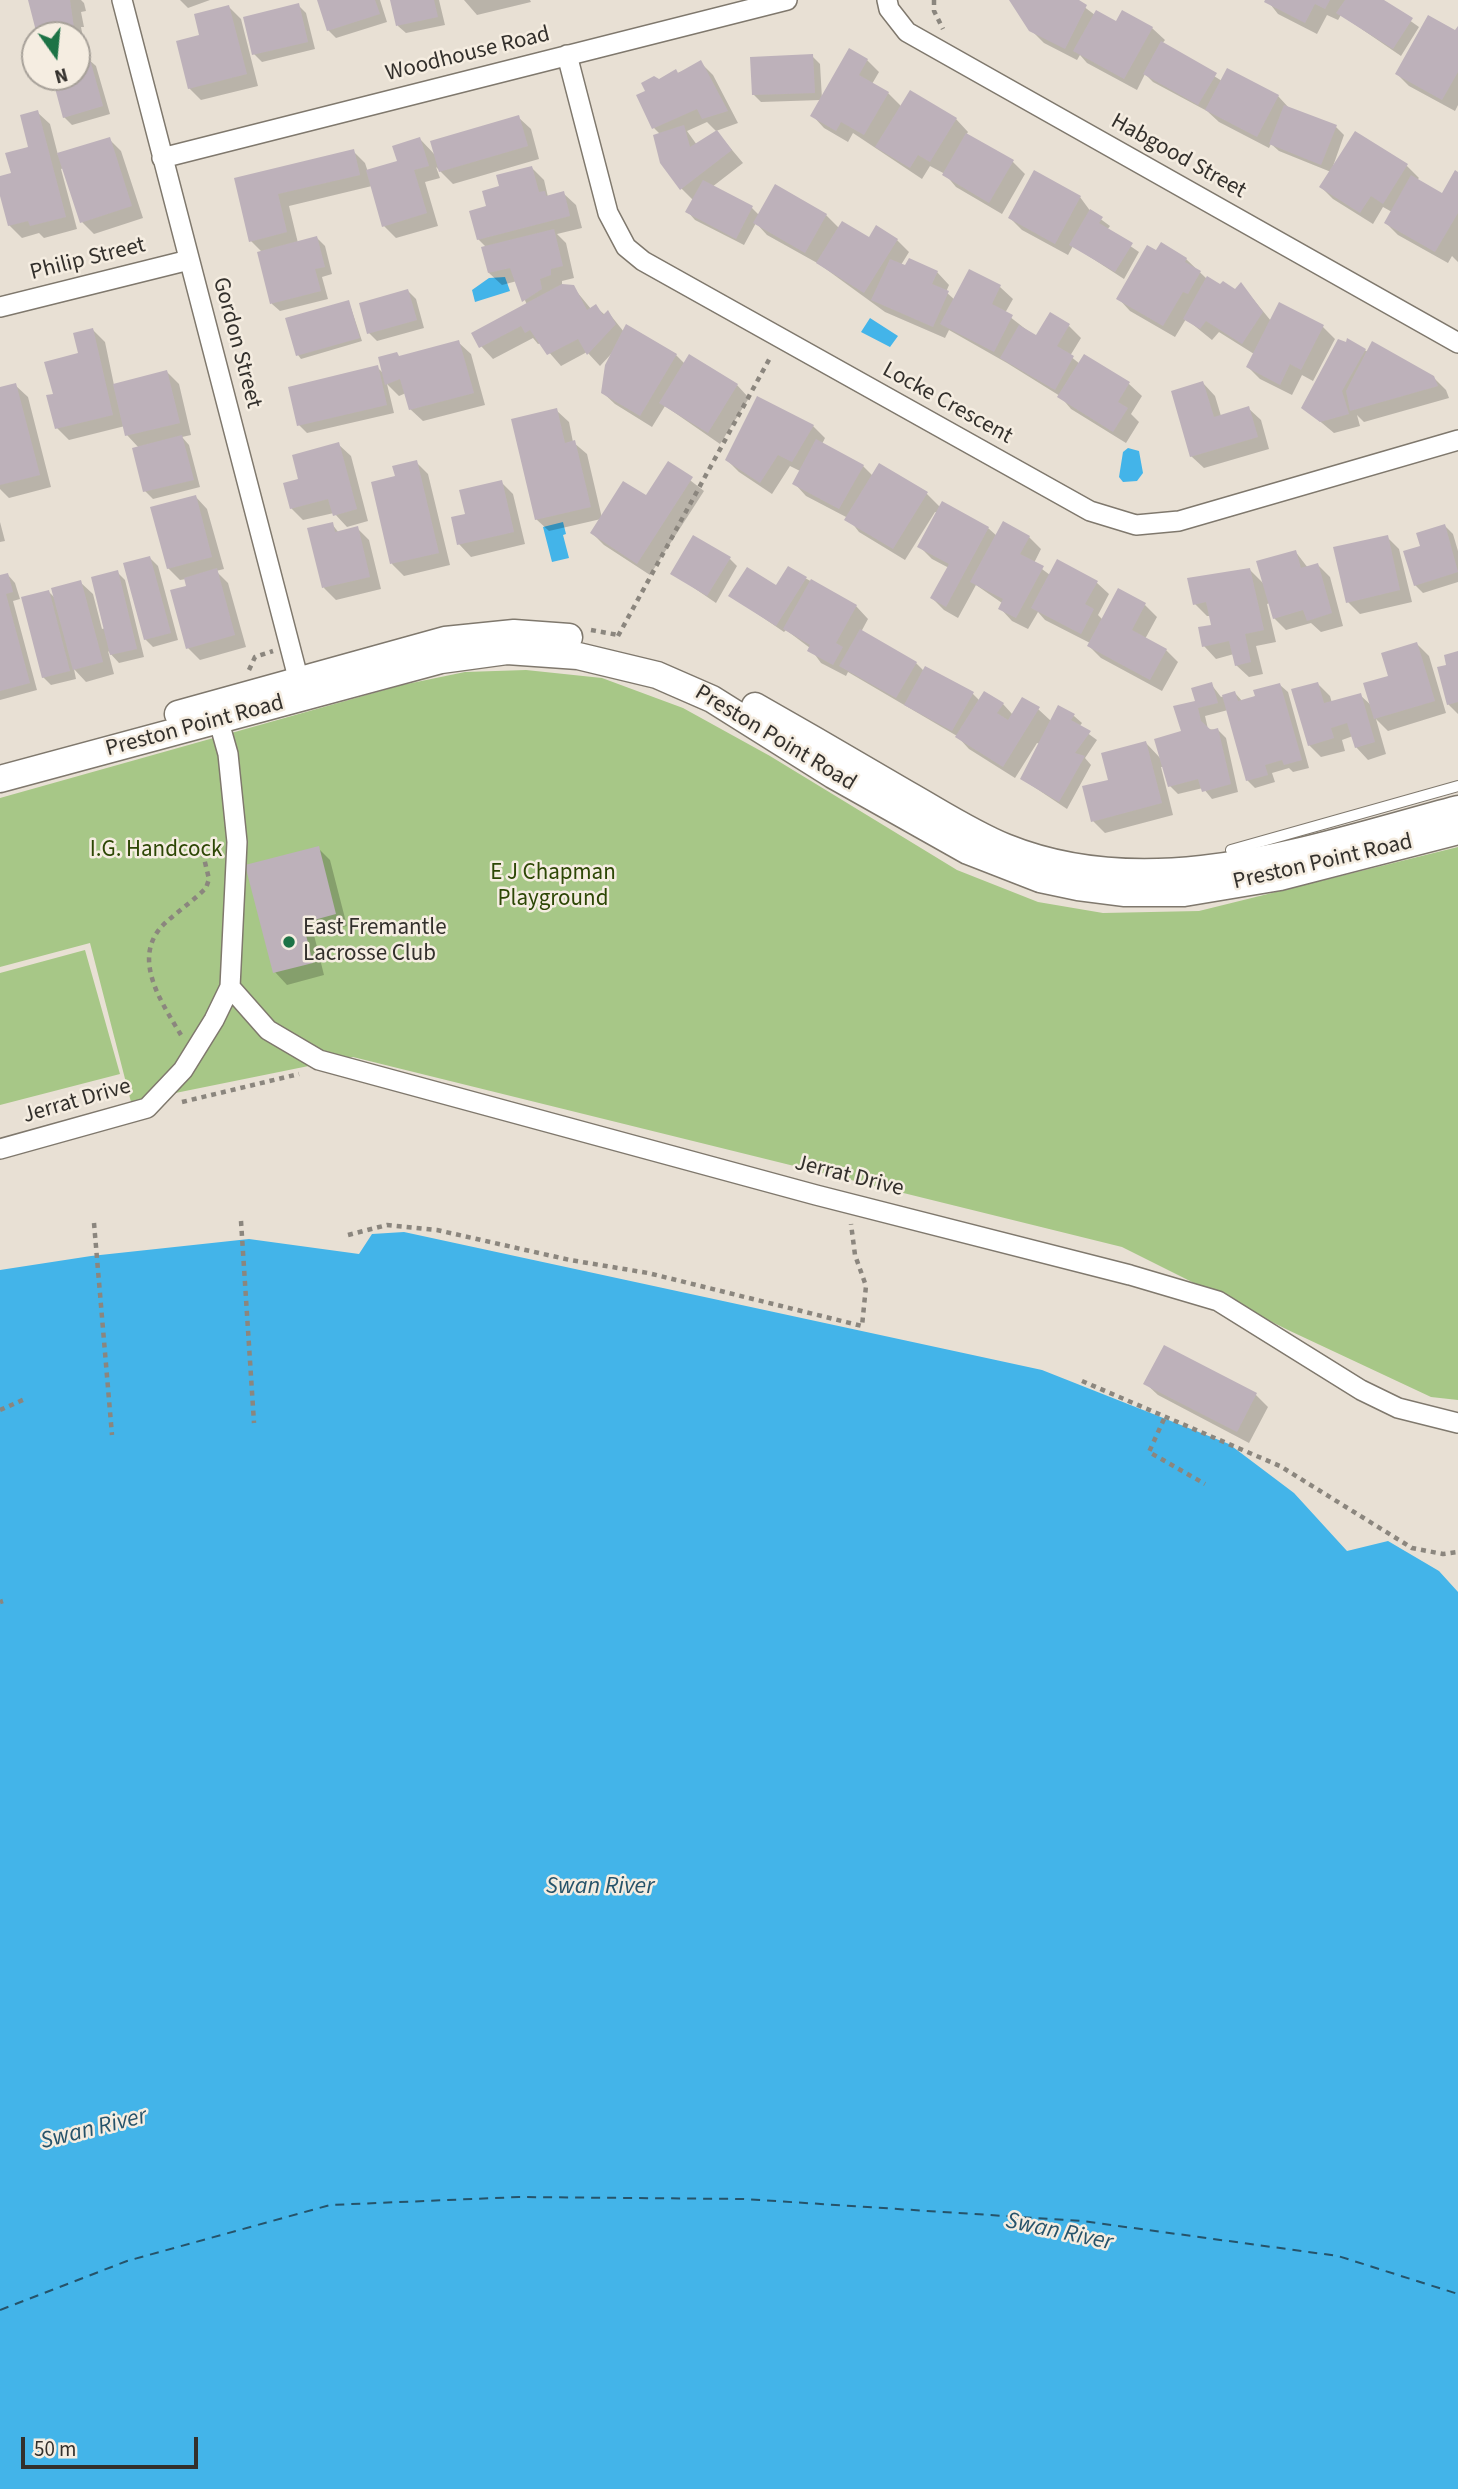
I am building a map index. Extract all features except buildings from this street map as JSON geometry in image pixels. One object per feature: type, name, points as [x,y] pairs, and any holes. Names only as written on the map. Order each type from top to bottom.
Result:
[{"type":"main road","name":"Preston Point Road","points":[[0,779],[219,722],[300,688],[445,640],[514,633],[617,641],[644,652],[725,689],[975,833],[1052,862],[1143,874],[1175,872],[1292,853],[1442,806]]},
{"type":"main road","name":"Preston Point Road","points":[[0,763],[300,688],[441,660],[507,651],[578,656],[631,667],[712,699],[832,775],[968,851],[1040,879],[1125,893],[1184,893],[1279,877],[1458,831]]},
{"type":"street","name":"Gordon Street","points":[[122,0],[300,688]]},
{"type":"street","name":"Woodhouse Road","points":[[162,158],[787,0]]},
{"type":"street","name":"Habgood Street","points":[[887,0],[889,9],[907,32],[1458,343]]},
{"type":"street","name":"Locke Crescent","points":[[567,55],[608,213],[626,247],[643,261],[779,339],[1090,510],[1136,525],[1179,521],[1458,440]]},
{"type":"street","name":"Philip Street","points":[[0,307],[189,260]]},
{"type":"street","name":"Jerrat Drive","points":[[0,1149],[147,1108],[172,1084],[202,1040],[230,987],[237,842],[228,754],[219,722]]},
{"type":"street","name":"Jerrat Drive","points":[[230,987],[268,1030],[319,1060],[1218,1301],[1361,1390],[1398,1408],[1458,1423]]},
{"type":"lane","points":[[1231,850],[1442,806],[1458,786]]},
{"type":"path","points":[[581,629],[617,641],[779,339]]},
{"type":"path","points":[[246,676],[255,657],[274,651]]},
{"type":"path","points":[[202,1040],[181,1035],[150,977],[149,957],[154,938],[163,925],[206,888],[209,879],[203,854]]},
{"type":"path","points":[[174,1045],[181,1035]]},
{"type":"path","points":[[147,1108],[159,1108],[304,1073]]},
{"type":"path","points":[[348,1235],[387,1225],[437,1230],[570,1261],[648,1273],[862,1326],[866,1286],[851,1237],[851,1202]]},
{"type":"path","points":[[241,1221],[254,1423]]},
{"type":"path","points":[[94,1223],[112,1435]]},
{"type":"path","points":[[1082,1381],[1280,1466],[1412,1548],[1443,1554],[1458,1552]]},
{"type":"path","points":[[0,1409],[25,1399]]},
{"type":"path","points":[[1164,1419],[1149,1452],[1205,1484]]},
{"type":"green space","name":"E J Chapman Playground","points":[[526,670],[602,678],[683,708],[770,756],[957,870],[1038,902],[1103,913],[1199,911],[1458,847],[1458,1400],[1431,1397],[1288,1330],[1122,1247],[353,1057],[131,1102],[90,943],[0,967],[0,798],[402,685],[465,672]]},
{"type":"green space","points":[[85,950],[120,1074],[0,1105],[0,973]]},
{"type":"water","points":[[505,277],[510,291],[475,302],[472,290],[489,278]]},
{"type":"water","points":[[870,318],[898,336],[890,347],[861,332]]},
{"type":"water","points":[[1128,448],[1139,451],[1143,473],[1137,481],[1123,482],[1119,477],[1123,452]]},
{"type":"water","points":[[563,522],[566,534],[563,535],[569,558],[552,562],[543,527]]},
{"type":"water","name":"Swan River","points":[[404,1232],[1042,1370],[1229,1444],[1294,1493],[1347,1551],[1388,1541],[1439,1571],[1458,1592],[1458,2489],[0,2489],[0,1270],[91,1256],[249,1239],[359,1254],[372,1234]]},
{"type":"ferry route","points":[[0,2310],[127,2261],[330,2205],[519,2197],[744,2199],[1082,2221],[1338,2256],[1458,2294]]},
{"type":"place","name":"East Fremantle Lacrosse Club","points":[[289,942]]},
{"type":"park label","name":"I.G. Handcock","points":[[156,851]]}]
